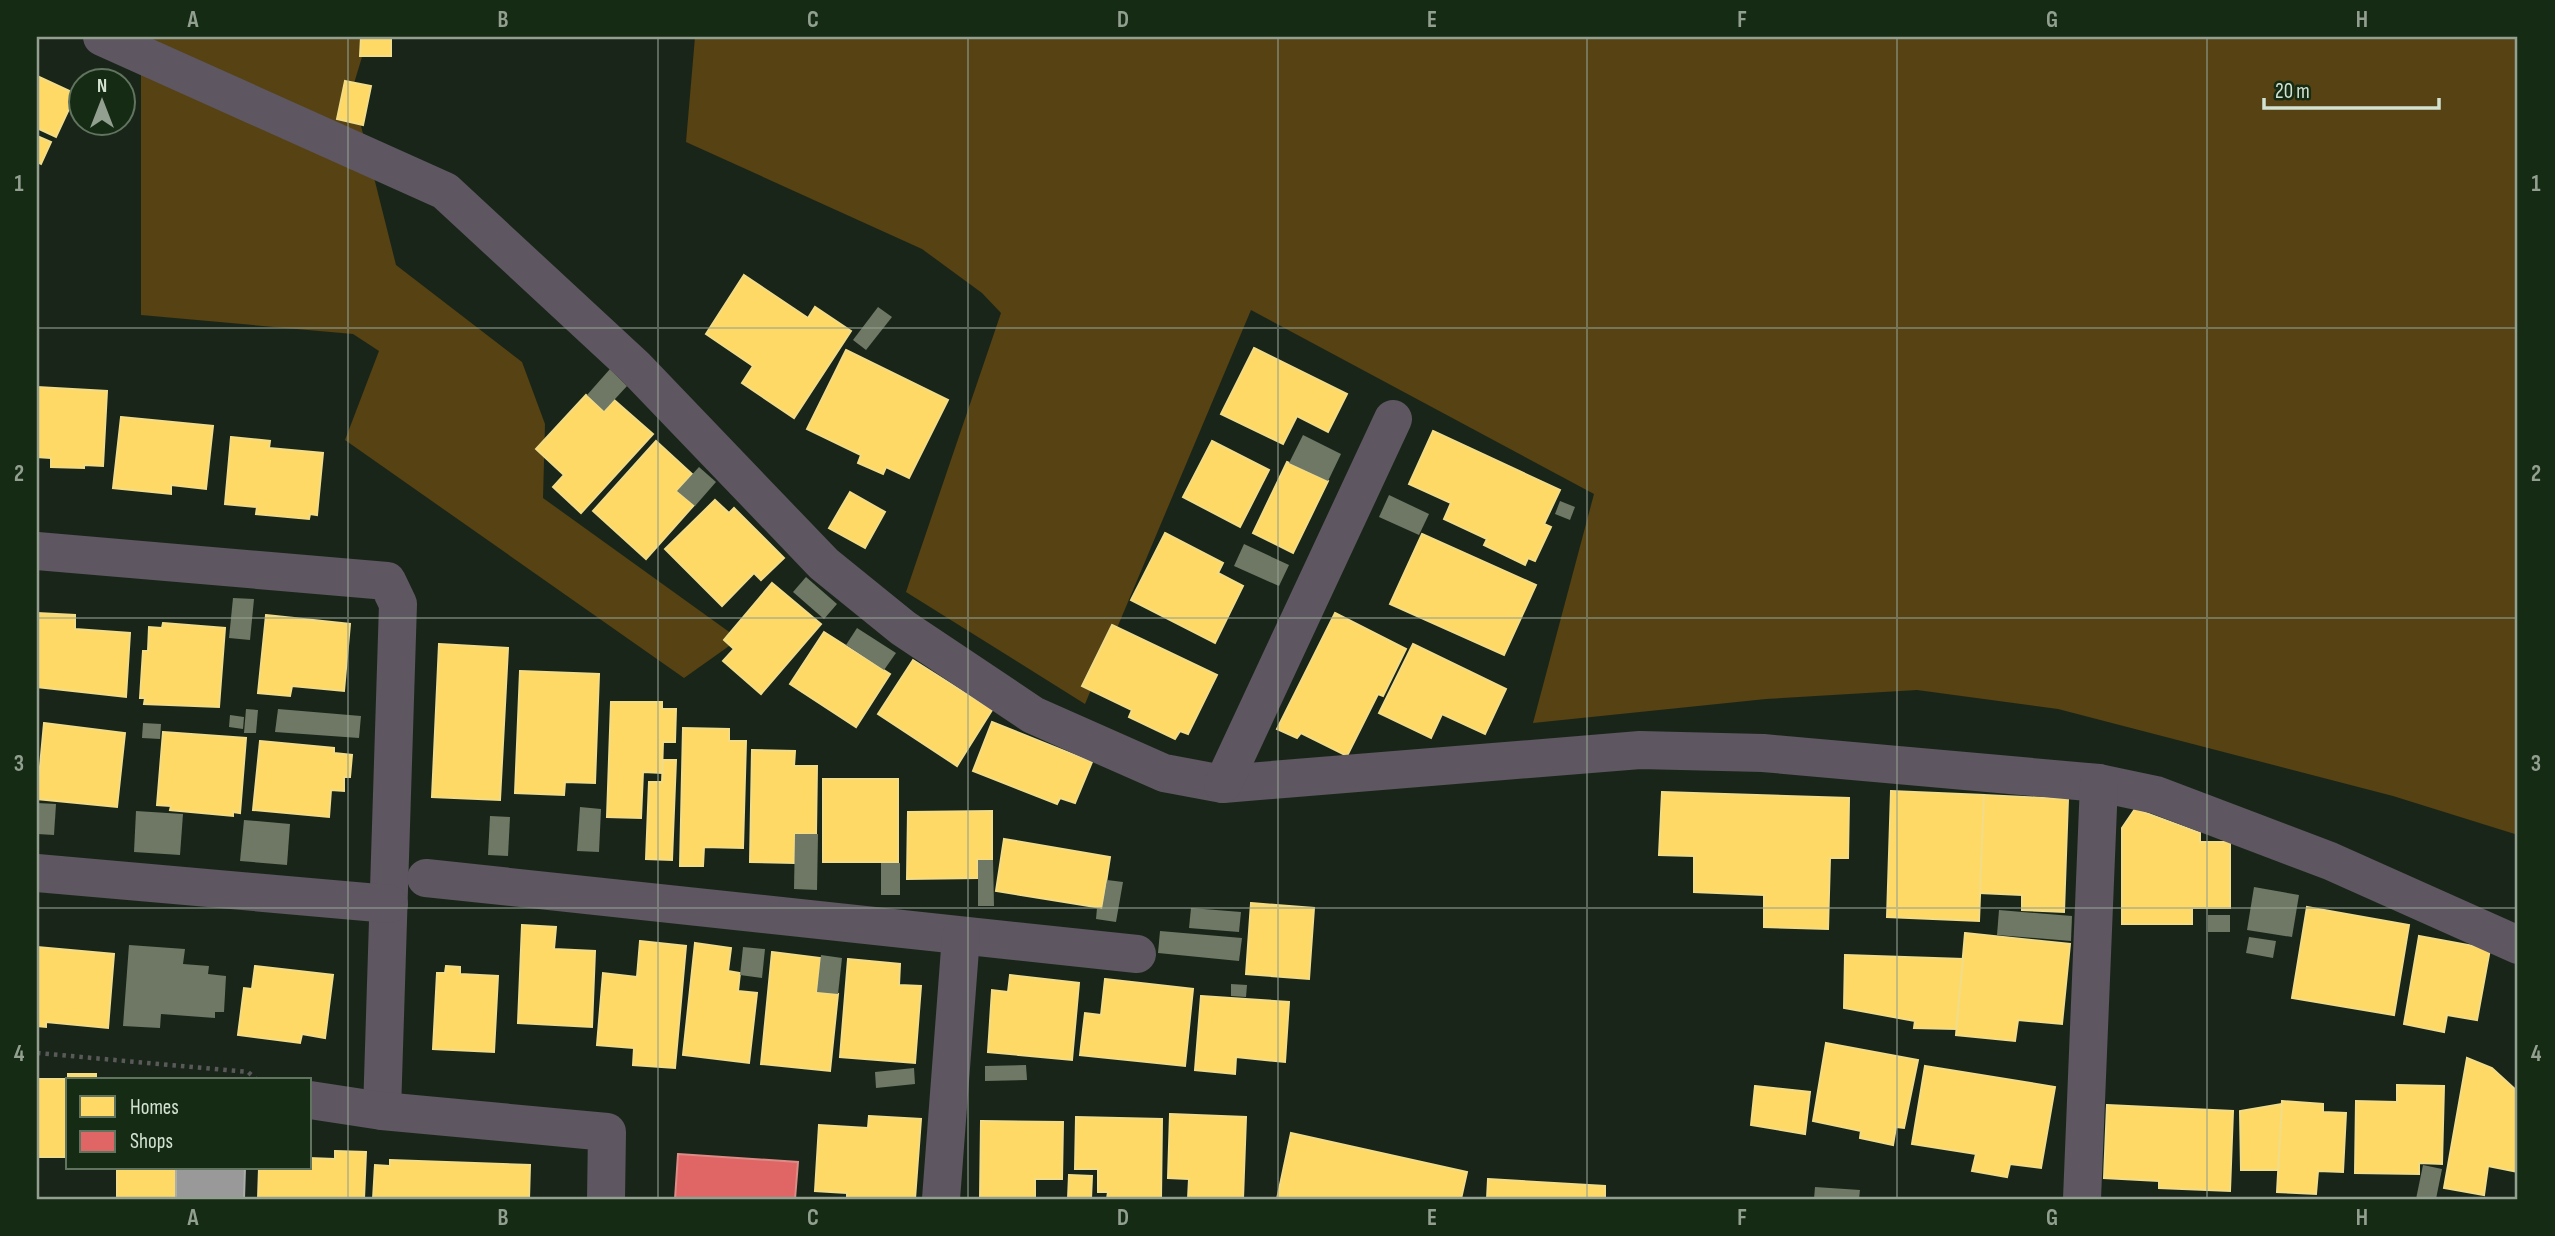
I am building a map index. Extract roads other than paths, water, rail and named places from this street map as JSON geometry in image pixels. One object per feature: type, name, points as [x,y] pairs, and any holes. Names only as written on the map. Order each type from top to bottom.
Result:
[{"type":"street","points":[[102,37],[445,191],[635,368],[824,564],[903,628],[1033,715],[1164,773],[1223,784],[1640,750],[1763,753],[2099,783],[2156,795],[2330,861],[2518,945]]},
{"type":"street","points":[[1223,784],[1394,419]]},
{"type":"street","points":[[37,551],[387,581],[398,604],[382,1111]]},
{"type":"street","points":[[2082,1199],[2099,783]]},
{"type":"street","points":[[37,873],[389,904]]},
{"type":"street","points":[[426,878],[1137,954]]},
{"type":"street","points":[[941,1199],[961,936]]},
{"type":"street","points":[[312,1100],[382,1111],[607,1132],[606,1199]]}]
